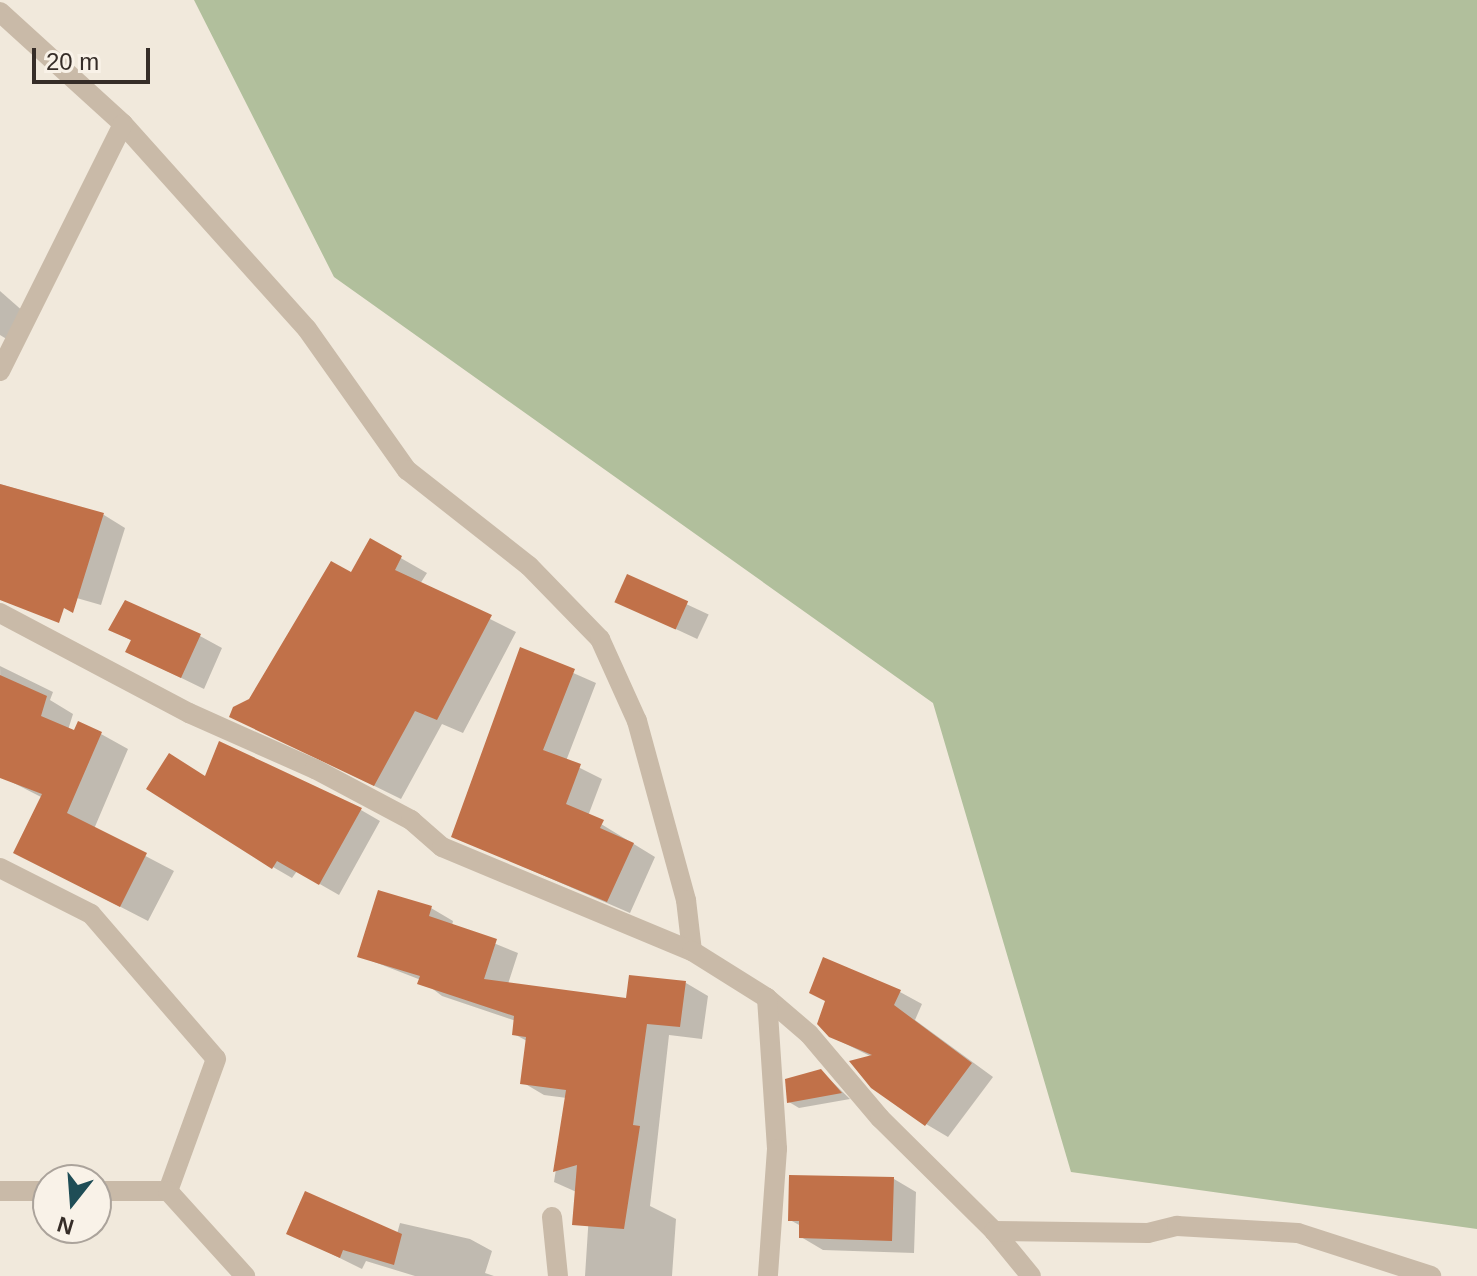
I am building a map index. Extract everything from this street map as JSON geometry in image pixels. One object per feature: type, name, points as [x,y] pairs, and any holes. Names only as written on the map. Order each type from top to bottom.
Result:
[{"type":"street","points":[[0,12],[123,124],[307,329],[407,470],[529,566],[600,639],[637,721],[686,900],[692,951]]},
{"type":"street","points":[[0,371],[123,124]]},
{"type":"street","points":[[0,613],[189,713],[315,769],[411,820],[442,847],[692,951],[767,998],[809,1034],[880,1118],[994,1231],[1031,1276]]},
{"type":"street","points":[[0,868],[91,914],[216,1059],[168,1191]]},
{"type":"street","points":[[767,998],[777,1149],[768,1276]]},
{"type":"street","points":[[0,1191],[32,1191]]},
{"type":"street","points":[[112,1191],[168,1191],[245,1276]]},
{"type":"street","points":[[552,1217],[558,1276]]},
{"type":"street","points":[[994,1231],[1148,1233],[1177,1226],[1298,1233],[1431,1276]]},
{"type":"green space","points":[[194,0],[1477,0],[1477,1229],[1071,1172],[933,703],[334,277]]},
{"type":"building","points":[[0,484],[104,513],[73,613],[64,608],[59,623],[0,600]]},
{"type":"building","points":[[370,538],[402,556],[395,570],[492,615],[437,720],[415,711],[374,786],[229,717],[233,707],[249,699],[331,561],[351,572]]},
{"type":"building","points":[[627,574],[688,601],[676,630],[614,602]]},
{"type":"building","points":[[125,600],[201,634],[181,678],[125,652],[131,640],[108,630]]},
{"type":"building","points":[[520,647],[575,669],[543,750],[581,764],[566,804],[604,820],[600,828],[634,843],[607,902],[451,837]]},
{"type":"building","points":[[0,675],[47,696],[41,716],[74,730],[78,721],[102,732],[67,813],[147,853],[120,907],[13,853],[42,794],[0,778]]},
{"type":"building","points":[[219,741],[362,808],[319,885],[277,861],[272,869],[146,789],[169,753],[205,776]]},
{"type":"building","points":[[378,890],[432,906],[429,916],[497,939],[484,979],[626,998],[629,975],[686,981],[680,1027],[647,1024],[633,1125],[640,1126],[624,1229],[572,1225],[577,1165],[553,1172],[566,1090],[520,1084],[526,1037],[512,1035],[514,1016],[417,984],[420,976],[357,957]]},
{"type":"building","points":[[823,957],[901,990],[894,1005],[972,1063],[925,1126],[871,1088],[849,1061],[872,1055],[829,1037],[817,1024],[825,1001],[809,993]]},
{"type":"building","points":[[821,1069],[842,1093],[787,1103],[785,1079]]},
{"type":"building","points":[[789,1175],[894,1177],[892,1241],[799,1238],[799,1221],[788,1221]]},
{"type":"building","points":[[305,1191],[402,1234],[394,1265],[343,1250],[340,1258],[286,1234]]}]
